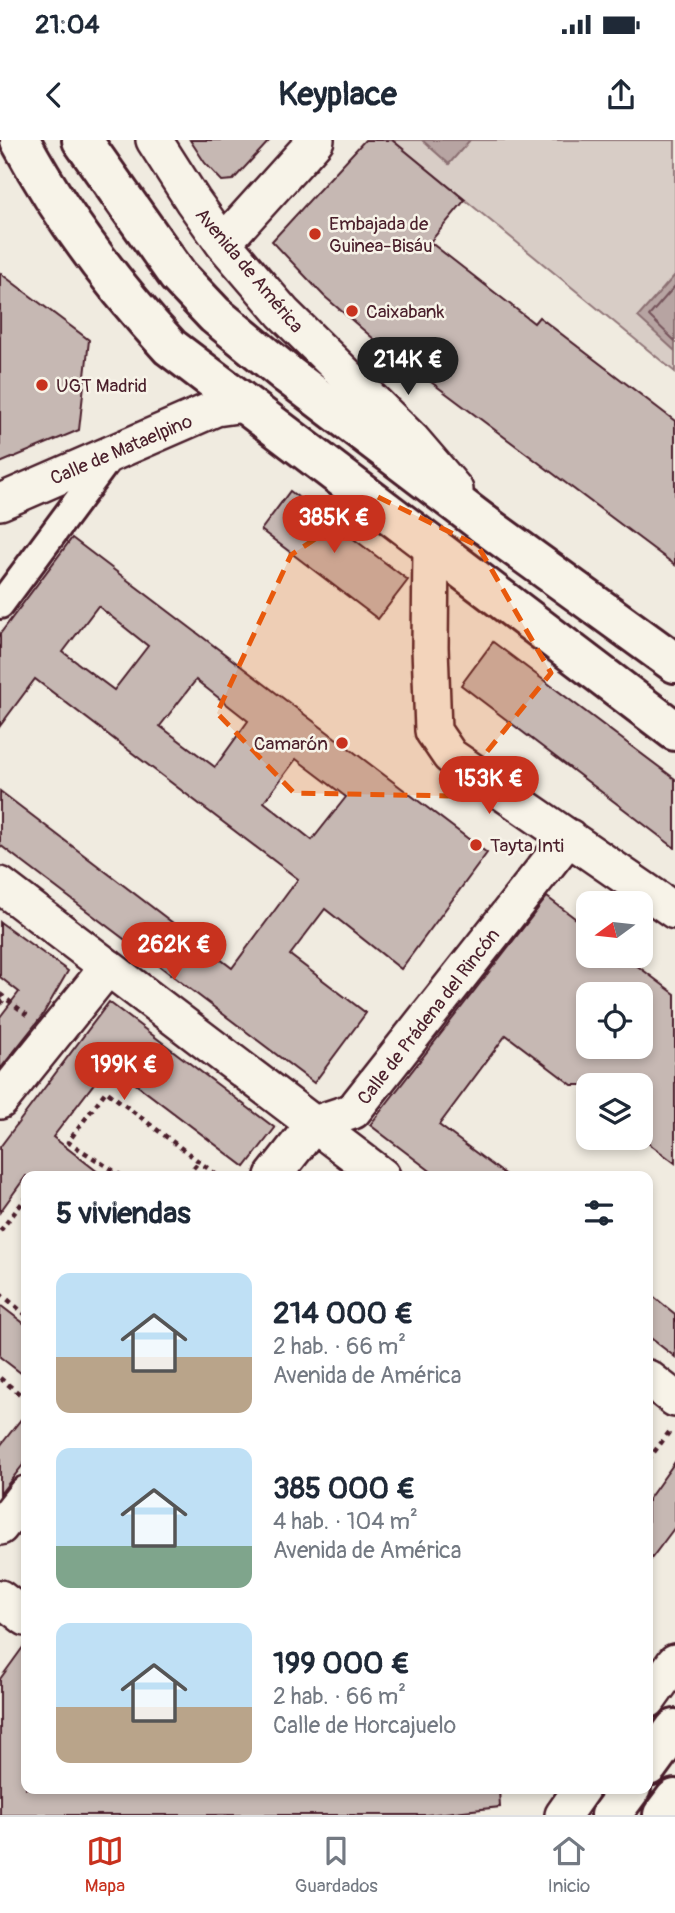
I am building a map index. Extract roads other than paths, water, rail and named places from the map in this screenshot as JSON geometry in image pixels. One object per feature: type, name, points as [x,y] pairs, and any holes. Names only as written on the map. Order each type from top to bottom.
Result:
[{"type":"main road","points":[[20,140],[80,236],[138,312],[170,347],[675,731]]},
{"type":"main road","points":[[82,140],[178,276],[215,315],[288,375],[485,525]]},
{"type":"main road","name":"Avenida de América","points":[[485,525],[675,663]]},
{"type":"main road","points":[[653,1759],[675,1730]]},
{"type":"main road","points":[[611,1815],[627,1794]]},
{"type":"main road","points":[[663,1815],[675,1798]]},
{"type":"street","name":"Avenida de América","points":[[154,140],[223,243],[283,313],[412,440],[485,525]]},
{"type":"street","points":[[223,243],[317,140]]},
{"type":"street","name":"Calle de Mataelpino","points":[[0,502],[216,408],[244,404]]},
{"type":"street","points":[[0,604],[113,453]]},
{"type":"street","points":[[431,546],[433,731],[450,756],[675,911]]},
{"type":"street","name":"Calle de Prádena del Rincón","points":[[314,1124],[353,1111],[569,837]]},
{"type":"street","points":[[0,885],[375,1171]]},
{"type":"street","points":[[0,1101],[108,967]]},
{"type":"street","points":[[277,1171],[314,1124]]},
{"type":"street","points":[[653,1382],[675,1399]]},
{"type":"street","points":[[0,1527],[21,1500]]},
{"type":"street","points":[[0,1598],[21,1614]]},
{"type":"street","points":[[653,1693],[675,1662]]},
{"type":"street","points":[[563,1815],[578,1794]]},
{"type":"water","points":[[422,140],[470,140],[449,164]]},
{"type":"water","points":[[675,275],[675,351],[638,317]]},
{"type":"place","name":"Embajada de Guinea-Bisáu","points":[[315,234]]},
{"type":"place","name":"Caixabank","points":[[352,311]]},
{"type":"place","name":"UGT Madrid","points":[[42,385]]},
{"type":"place","name":"Camarón","points":[[342,743]]},
{"type":"place","name":"Tayta Inti","points":[[476,845]]}]
